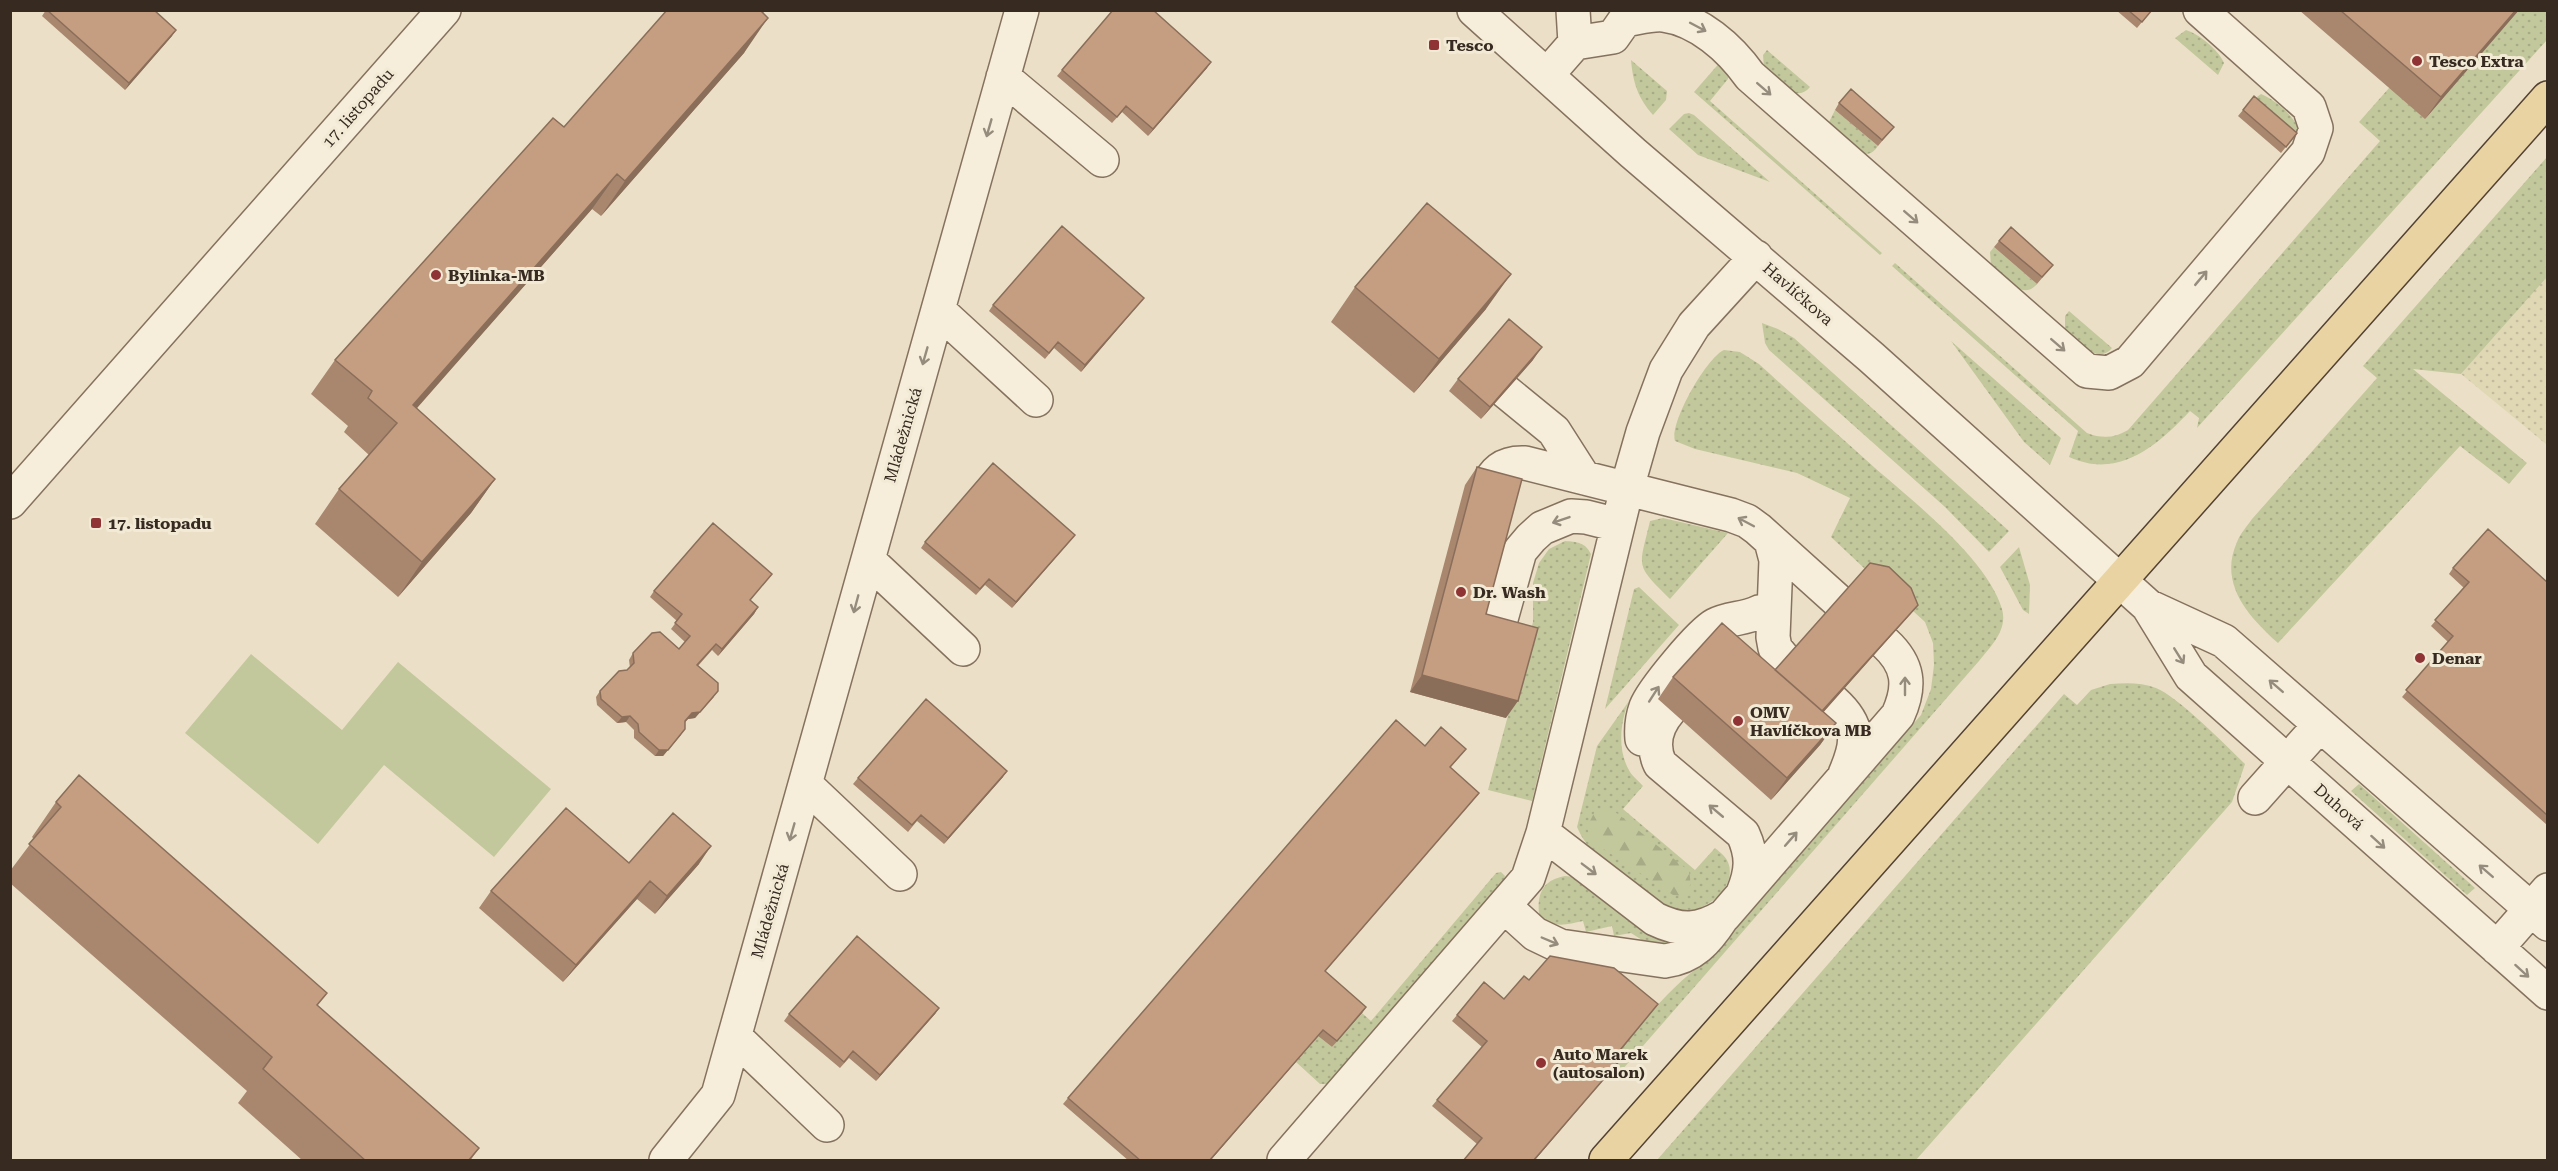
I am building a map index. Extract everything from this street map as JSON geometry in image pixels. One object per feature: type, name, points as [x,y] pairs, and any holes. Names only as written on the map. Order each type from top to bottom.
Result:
[{"type":"main road","points":[[1606,1161],[2547,98]]},
{"type":"street","name":"17. listopadu","points":[[10,502],[444,10]]},
{"type":"street","name":"Mládežnická","points":[[666,1161],[718,1095],[1022,10]]},
{"type":"street","name":"Havlíčkova","points":[[1474,10],[1633,153],[1756,257],[2120,580]]},
{"type":"street","points":[[1573,10],[1575,43]]},
{"type":"street","points":[[1547,75],[1575,43],[1612,37],[1629,15],[1662,15],[1695,25],[1738,58],[1759,84],[2087,371],[2109,374],[2130,362],[2301,161],[2308,152],[2316,128],[2309,107],[2200,10]]},
{"type":"street","points":[[1004,77],[1102,160]]},
{"type":"street","points":[[1284,1161],[1528,878],[1543,832],[1627,488],[1643,432],[1666,370],[1695,325],[1756,257]]},
{"type":"street","points":[[938,310],[1036,400]]},
{"type":"street","points":[[1505,391],[1554,431],[1584,478]]},
{"type":"street","points":[[1486,490],[1490,478],[1499,468],[1511,462],[1525,463],[1747,521],[1838,601]]},
{"type":"street","points":[[1496,637],[1520,551],[1531,538],[1542,528],[1570,516],[1586,517],[1618,525]]},
{"type":"street","points":[[1771,541],[1776,560],[1767,599],[1775,648],[1785,660]]},
{"type":"street","points":[[868,560],[963,649]]},
{"type":"street","name":"Duhová","points":[[2120,580],[2148,606],[2191,676],[2547,993]]},
{"type":"street","points":[[1719,656],[1767,599]]},
{"type":"street","points":[[1504,906],[1535,934],[1553,943],[1665,960],[1680,958],[1695,950],[1710,937],[1749,879],[1752,862],[1750,848],[1743,834],[1647,752],[1642,740],[1641,726],[1645,709],[1653,693],[1707,630],[1723,622],[1748,618],[1767,599]]},
{"type":"street","name":"Duhová","points":[[2148,606],[2224,641],[2320,725],[2542,908]]},
{"type":"street","points":[[1543,832],[1655,919],[1672,927],[1690,929],[1707,926],[1733,905],[1898,715],[1904,702],[1906,686],[1904,670],[1899,656],[1885,643]]},
{"type":"street","points":[[1833,701],[1848,714],[1855,740],[1852,759],[1844,779]]},
{"type":"street","points":[[1660,764],[1656,754],[1657,730],[1670,710]]},
{"type":"street","points":[[2255,798],[2320,725]]},
{"type":"street","points":[[806,785],[900,874]]},
{"type":"street","points":[[2497,948],[2542,908]]},
{"type":"street","points":[[735,1037],[827,1125]]},
{"type":"shaded area","points":[[2547,277],[2547,445],[2461,374]]},
{"type":"green space","points":[[2519,11],[2547,11],[2547,40],[2197,428],[2199,418],[2190,411],[2151,447],[2121,462],[2087,463],[2069,457],[2078,431],[1892,266],[1895,263],[2087,433],[2103,437],[2118,435],[2128,430],[2380,141],[2359,122],[2389,88]]},
{"type":"green space","points":[[2186,30],[2197,35],[2218,53],[2224,63],[2218,75],[2175,38]]},
{"type":"green space","points":[[1767,50],[1810,87],[1798,93],[1780,84],[1764,69],[1763,55]]},
{"type":"green space","points":[[1631,60],[1667,91],[1666,100],[1653,115],[1637,90]]},
{"type":"green space","points":[[1722,60],[1729,75],[1728,79],[1710,101],[1882,253],[1880,255],[1694,92]]},
{"type":"green space","points":[[2261,94],[2277,104],[2292,118],[2298,128],[2293,139],[2250,102]]},
{"type":"green space","points":[[1835,110],[1878,146],[1872,153],[1862,153],[1851,146],[1831,125],[1829,122]]},
{"type":"green space","points":[[1689,113],[1770,182],[1698,155],[1669,129],[1684,114]]},
{"type":"green space","points":[[2547,157],[2547,277],[2461,374],[2413,369],[2527,463],[2509,484],[2460,446],[2278,643],[2247,611],[2234,586],[2231,572],[2232,557],[2240,536],[2252,519],[2377,378],[2363,366]]},
{"type":"green space","points":[[1994,247],[2037,284],[2025,290],[2007,281],[1991,265],[1990,252]]},
{"type":"green space","points":[[2069,311],[2112,348],[2100,354],[2082,345],[2065,330],[2065,316]]},
{"type":"green space","points":[[1762,323],[1794,338],[2009,531],[1989,552],[1945,507],[1769,350],[1765,343]]},
{"type":"green space","points":[[1951,341],[2061,438],[2050,465],[2024,442]]},
{"type":"green space","points":[[1724,350],[1740,352],[1759,364],[1948,532],[1982,571],[1994,590],[2002,609],[2003,624],[2001,631],[1979,661],[1622,1070],[1612,1061],[1667,995],[1707,961],[1921,715],[1931,689],[1934,665],[1933,643],[1925,622],[1913,611],[1907,594],[1865,569],[1831,537],[1850,498],[1797,473],[1695,449],[1675,441],[1678,420],[1691,391],[1708,365]]},
{"type":"green space","points":[[1663,518],[1728,533],[1670,599],[1650,578],[1642,564],[1643,548],[1650,521]]},
{"type":"green space","points":[[1565,541],[1583,545],[1591,554],[1532,801],[1488,790],[1533,622],[1533,583],[1539,563],[1549,549]]},
{"type":"green space","points":[[2019,547],[2030,585],[2029,614],[2023,610],[2000,567]]},
{"type":"green space","points":[[1639,587],[1679,625],[1605,709],[1634,589]]},
{"type":"green space","points":[[251,654],[342,730],[398,662],[551,789],[494,857],[384,765],[318,844],[185,733]]},
{"type":"green space","points":[[2110,684],[2145,685],[2165,693],[2189,711],[2245,764],[2232,802],[1916,1160],[1657,1160],[2064,694],[2077,705],[2091,690]]},
{"type":"green space","points":[[1629,701],[1621,736],[1623,755],[1630,772],[1643,786],[1623,809],[1695,870],[1715,848],[1725,857],[1729,865],[1730,875],[1722,892],[1706,905],[1696,909],[1678,911],[1646,894],[1595,854],[1577,827],[1597,746]]},
{"type":"green space","points":[[2359,784],[2475,888],[2467,895],[2351,791]]},
{"type":"green space","points":[[1606,807],[1689,871],[1688,891],[1682,896],[1673,895],[1599,846],[1590,837],[1587,827],[1595,811]]},
{"type":"green space","points":[[1501,872],[1505,876],[1503,882],[1330,1084],[1320,1084],[1296,1062],[1318,1036],[1332,1047],[1362,1013],[1371,1021],[1496,873]]},
{"type":"green space","points":[[1565,876],[1575,877],[1585,883],[1647,934],[1676,942],[1653,947],[1631,933],[1614,936],[1612,926],[1586,932],[1583,921],[1559,925],[1549,922],[1539,914],[1541,894],[1551,881]]},
{"type":"building","points":[[47,10],[154,10],[176,30],[129,83]]},
{"type":"building","points":[[667,10],[760,10],[768,18],[625,181],[617,174],[413,405],[495,479],[422,562],[339,489],[397,423],[368,398],[372,391],[335,360],[553,118],[564,127]]},
{"type":"building","points":[[1113,10],[1153,10],[1211,62],[1153,129],[1126,106],[1117,117],[1062,70]]},
{"type":"building","points":[[2128,10],[2152,10],[2142,22]]},
{"type":"building","name":"Tesco Extra","points":[[2340,10],[2516,10],[2441,97]]},
{"type":"building","points":[[1851,89],[1894,127],[1882,140],[1839,103]]},
{"type":"building","points":[[2254,96],[2297,133],[2286,147],[2243,110]]},
{"type":"building","points":[[1427,203],[1511,274],[1439,359],[1355,287]]},
{"type":"building","points":[[1062,226],[1144,298],[1085,365],[1058,342],[1049,353],[993,305]]},
{"type":"building","points":[[2011,227],[2053,265],[2042,277],[1999,241]]},
{"type":"building","points":[[1509,319],[1542,347],[1490,407],[1458,379]]},
{"type":"building","points":[[993,463],[1075,535],[1016,602],[989,579],[980,589],[925,542]]},
{"type":"building","name":"Dr. Wash","points":[[1477,467],[1522,479],[1486,614],[1538,628],[1518,701],[1422,675]]},
{"type":"building","points":[[713,523],[772,574],[750,600],[758,607],[722,649],[716,644],[697,665],[718,683],[718,691],[700,712],[692,713],[685,721],[685,729],[668,750],[659,750],[639,732],[638,724],[630,716],[622,717],[601,699],[600,691],[619,671],[627,670],[634,663],[633,653],[652,633],[660,632],[679,649],[690,636],[675,623],[682,614],[654,591]]},
{"type":"building","points":[[2488,529],[2547,582],[2547,815],[2406,690],[2453,636],[2435,620],[2469,582],[2453,568]]},
{"type":"building","points":[[1870,563],[1889,567],[1911,588],[1918,605],[1822,711],[1775,670]]},
{"type":"building","name":"OMV Havlíčkova MB","points":[[1722,623],[1836,723],[1787,778],[1673,677]]},
{"type":"building","points":[[926,699],[1007,771],[948,838],[921,815],[912,825],[858,778]]},
{"type":"building","points":[[1396,720],[1425,746],[1441,727],[1466,749],[1450,767],[1479,793],[1325,971],[1366,1007],[1337,1041],[1323,1030],[1209,1161],[1141,1161],[1068,1098]]},
{"type":"building","points":[[79,775],[327,993],[317,1005],[479,1148],[468,1161],[366,1161],[263,1069],[272,1057],[29,844],[61,807],[56,802]]},
{"type":"building","points":[[566,808],[629,863],[673,813],[711,846],[667,896],[650,881],[576,965],[491,891]]},
{"type":"building","points":[[857,936],[939,1008],[880,1075],[853,1051],[844,1062],[789,1014]]},
{"type":"building","name":"Auto Marek (autosalon)","points":[[1550,956],[1614,968],[1658,1004],[1616,1055],[1621,1059],[1533,1161],[1463,1161],[1482,1138],[1437,1100],[1487,1041],[1457,1015],[1484,982],[1504,999],[1524,976],[1529,980]]},
{"type":"place","name":"Tesco","points":[[1434,45]]},
{"type":"place","name":"Tesco Extra","points":[[2417,61]]},
{"type":"place","name":"Bylinka-MB","points":[[436,275]]},
{"type":"place","name":"17. listopadu","points":[[96,523]]},
{"type":"place","name":"Dr. Wash","points":[[1461,592]]},
{"type":"place","name":"Denar","points":[[2420,658]]},
{"type":"place","name":"OMV Havlíčkova MB","points":[[1738,721]]},
{"type":"place","name":"Auto Marek (autosalon)","points":[[1541,1063]]}]
